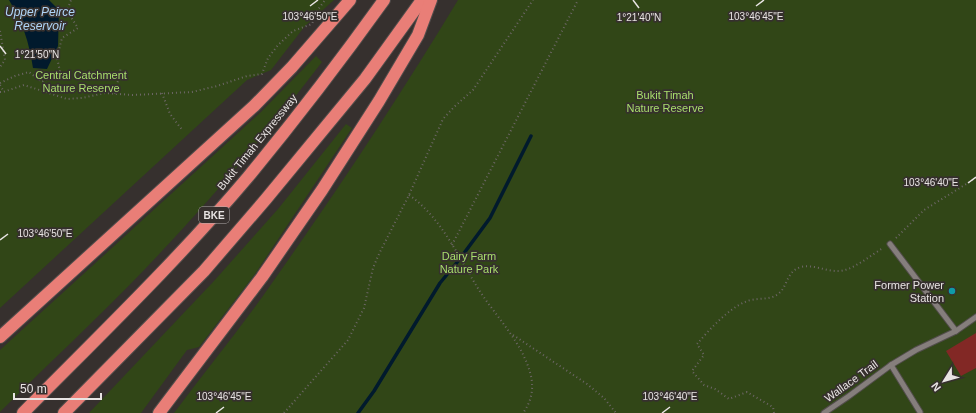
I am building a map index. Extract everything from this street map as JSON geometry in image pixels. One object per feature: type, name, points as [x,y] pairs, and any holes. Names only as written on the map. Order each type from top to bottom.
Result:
[{"type":"highway","points":[[0,337],[254,106],[292,67],[350,0]]},
{"type":"highway","name":"Bukit Timah Expressway","points":[[23,413],[185,247],[248,177],[346,53],[384,0]]},
{"type":"highway","name":"BKE","points":[[64,413],[204,271],[266,199],[365,79],[422,0]]},
{"type":"highway","points":[[159,413],[262,277],[322,190],[378,102],[418,35],[431,0]]},
{"type":"lane","points":[[890,244],[956,331]]},
{"type":"lane","name":"Wallace Trail","points":[[824,413],[891,365],[916,350],[956,331],[976,317]]},
{"type":"lane","points":[[891,365],[920,412]]},
{"type":"path","points":[[4,92],[0,84],[15,76],[29,72],[42,82],[60,71],[57,58],[62,38],[78,28],[66,10],[71,0]]},
{"type":"path","points":[[0,92],[24,85],[67,99],[82,98],[105,93],[133,95],[192,92],[217,86],[247,76],[262,74],[268,58],[278,45],[293,32],[312,24],[316,11],[325,0]]},
{"type":"path","points":[[284,413],[348,340],[364,308],[373,268],[378,254],[409,195],[443,120],[454,107],[477,86],[533,0]]},
{"type":"path","points":[[452,245],[578,0]]},
{"type":"path","points":[[0,31],[4,60],[0,67]]},
{"type":"path","points":[[115,94],[121,67]]},
{"type":"path","points":[[162,93],[170,114],[183,131]]},
{"type":"path","points":[[774,413],[773,407],[747,392],[729,399],[715,389],[704,385],[692,371],[704,355],[697,344],[712,325],[745,302],[774,297],[779,294],[783,290],[788,277],[792,272],[799,268],[806,266],[837,271],[847,270],[890,244],[924,210],[976,178]]},
{"type":"path","points":[[409,195],[421,203],[452,245],[480,291],[512,334],[527,364],[533,391],[528,406],[523,413]]},
{"type":"path","points":[[512,334],[587,384],[604,398],[616,413]]},
{"type":"green space","name":"Central Catchment Nature Reserve","points":[[0,0],[334,0],[305,26],[271,70],[247,80],[0,308]]},
{"type":"green space","name":"Dairy Farm Nature Park","points":[[458,0],[976,0],[976,413],[174,413],[272,283],[368,143]]},
{"type":"green space","points":[[316,56],[322,62],[258,142],[214,193],[127,287],[0,412],[0,350],[261,112]]},
{"type":"green space","points":[[346,124],[352,128],[255,274],[199,347],[187,350],[141,413],[89,413],[214,281],[278,209]]},
{"type":"water","name":"Upper Peirce Reservoir","points":[[9,0],[49,0],[59,10],[58,46],[47,69],[33,68],[25,33]]},
{"type":"building","points":[[976,333],[976,368],[961,376],[946,351]]},
{"type":"waterway","points":[[358,413],[374,391],[440,283],[490,218],[531,136]]},
{"type":"place","name":"Former Power Station","points":[[952,291]]},
{"type":"park label","name":"Bukit Timah Nature Reserve","points":[[665,101]]}]
